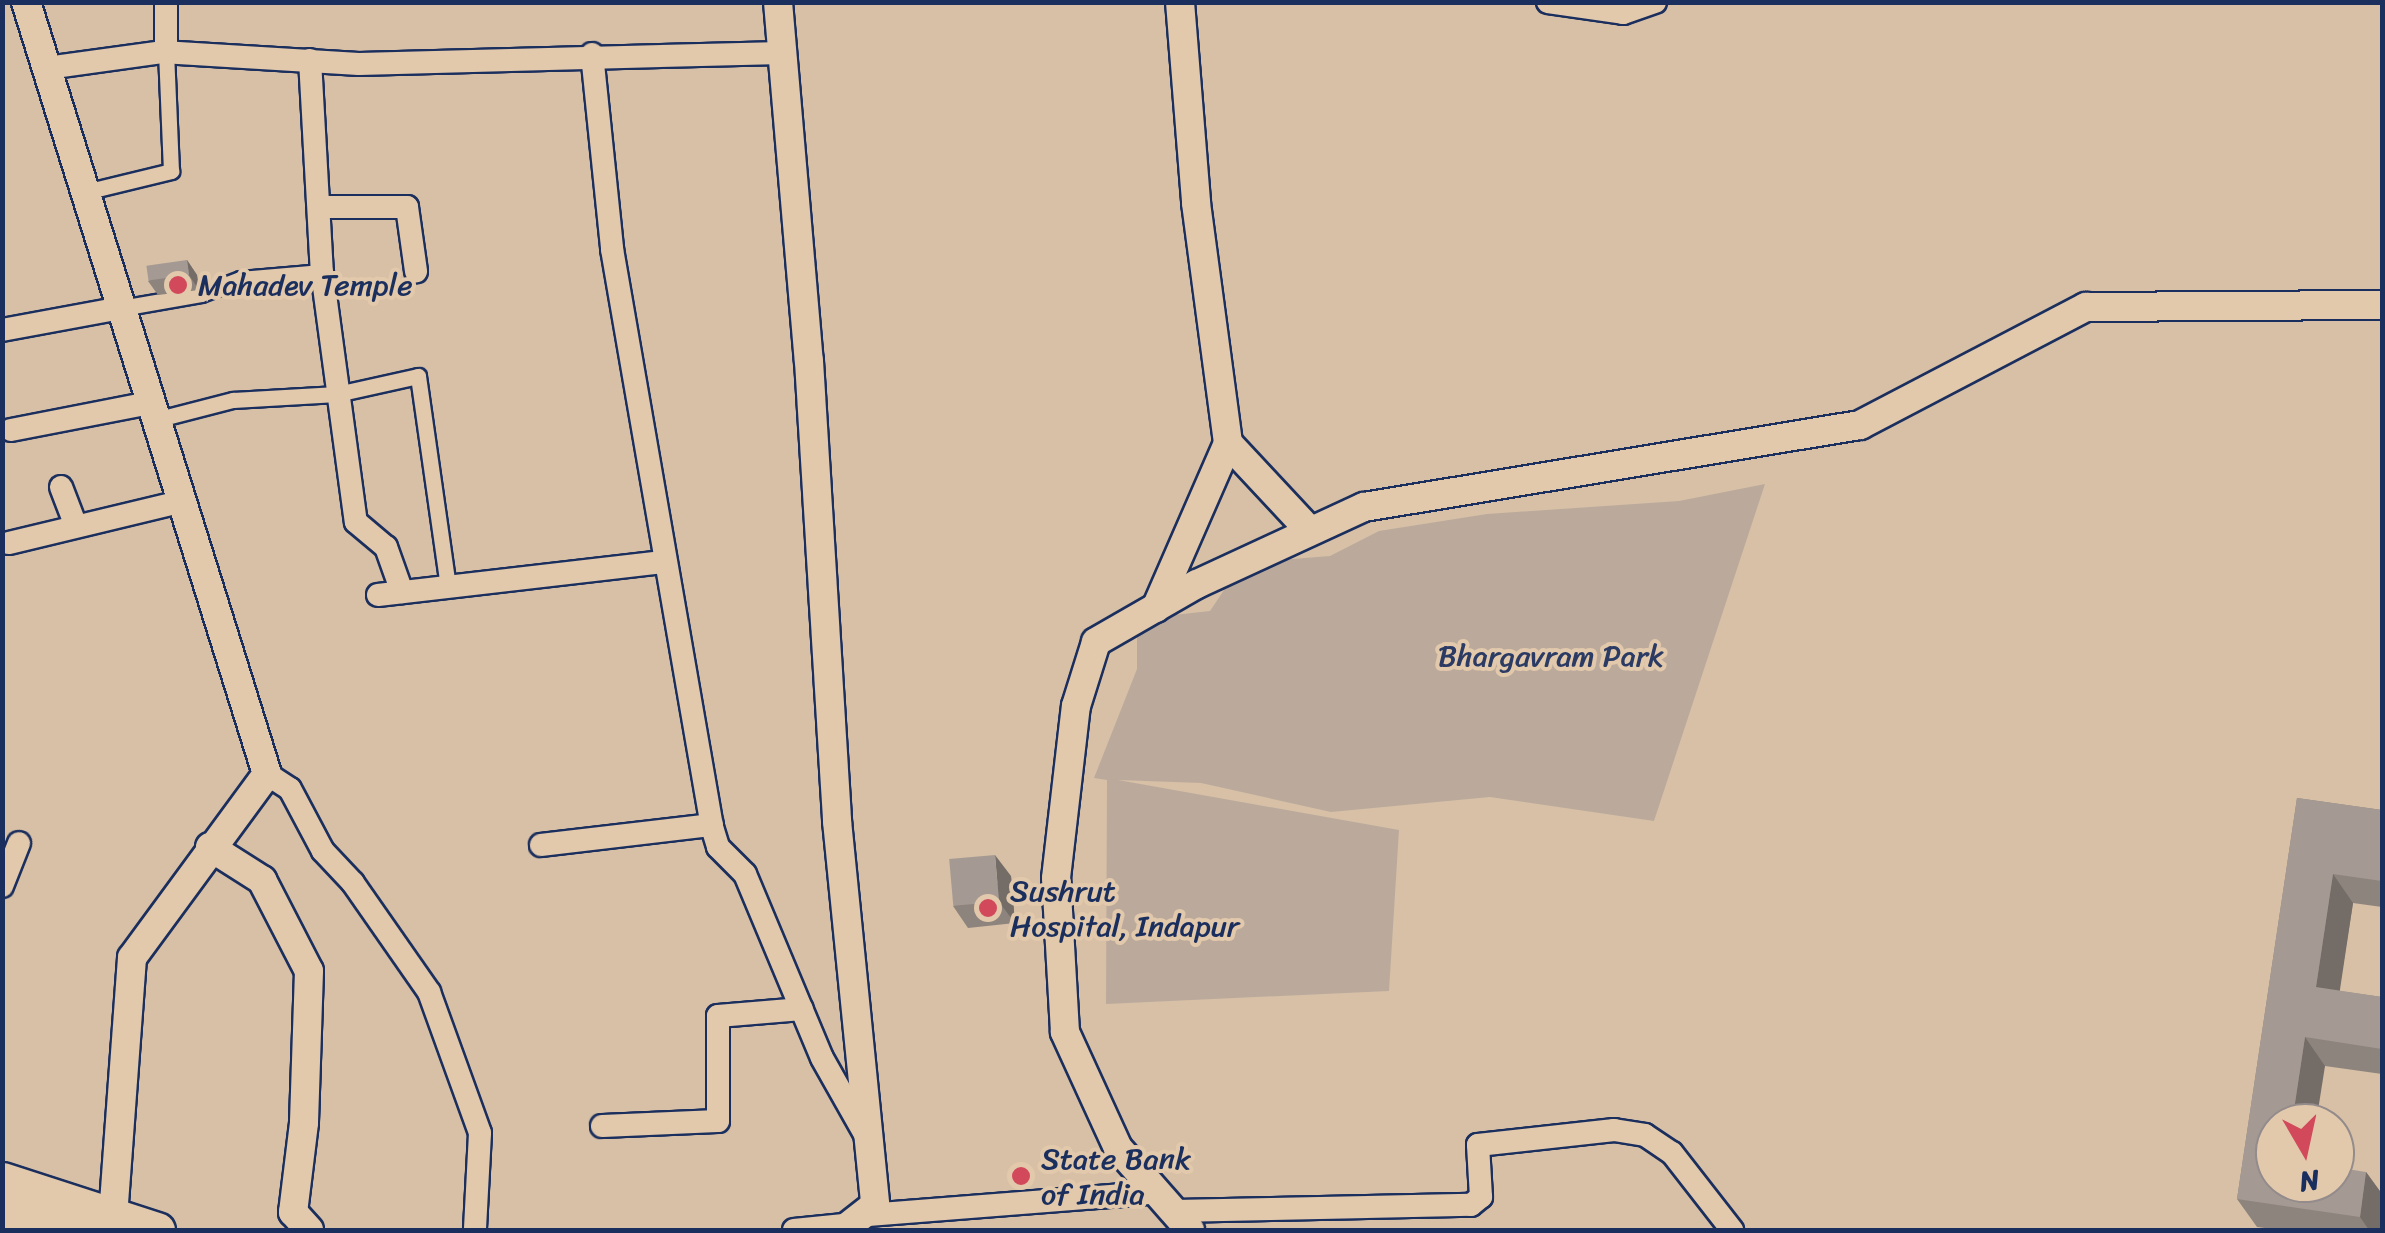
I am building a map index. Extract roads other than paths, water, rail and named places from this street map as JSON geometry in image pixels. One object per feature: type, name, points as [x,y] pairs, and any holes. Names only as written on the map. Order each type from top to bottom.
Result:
[{"type":"main road","points":[[2,1180],[60,1217]]},
{"type":"main road","points":[[2,1208],[157,1230]]},
{"type":"street","points":[[26,2],[267,774],[290,789],[323,851],[354,883],[428,992],[480,1133],[476,1230]]},
{"type":"street","points":[[85,192],[171,171],[166,2]]},
{"type":"street","points":[[778,2],[837,821],[876,1205],[852,1223]]},
{"type":"street","points":[[1156,608],[1228,443],[1196,204],[1180,2]]},
{"type":"street","points":[[1548,2],[1623,13],[1655,2]]},
{"type":"street","points":[[47,68],[166,52],[471,63],[592,54],[782,53]]},
{"type":"street","points":[[592,54],[612,250],[712,825],[718,847],[745,874],[802,1009],[867,1139]]},
{"type":"street","points":[[310,60],[322,272],[356,522],[386,547],[402,592]]},
{"type":"street","points":[[318,207],[407,206],[416,271]]},
{"type":"street","points":[[2,330],[201,294],[240,279],[322,272]]},
{"type":"street","points":[[1174,1211],[1118,1148],[1065,1032],[1056,878],[1076,706],[1096,642],[1156,608],[1364,507],[1860,425],[2086,307],[2382,305]]},
{"type":"street","points":[[11,430],[233,400],[337,394],[418,376],[448,588]]},
{"type":"street","points":[[1228,443],[1310,532]]},
{"type":"street","points":[[61,486],[76,526]]},
{"type":"street","points":[[9,543],[180,502]]},
{"type":"street","points":[[378,595],[665,562]]},
{"type":"street","points":[[112,1224],[132,958],[267,774]]},
{"type":"street","points":[[541,845],[712,825]]},
{"type":"street","points":[[2,886],[19,843]]},
{"type":"street","points":[[210,847],[262,880],[309,971],[306,1104],[293,1212],[309,1230]]},
{"type":"street","points":[[602,1126],[718,1121],[718,1016],[802,1009]]},
{"type":"street","points":[[794,1230],[852,1223],[1174,1211],[1471,1205],[1481,1197],[1478,1145],[1614,1130],[1645,1135],[1672,1154],[1732,1230]]},
{"type":"street","points":[[2,1230],[60,1217]]},
{"type":"place","name":"Mahadev Temple","points":[[178,285]]},
{"type":"place","name":"Sushrut Hospital, Indapur","points":[[988,908]]},
{"type":"place","name":"State Bank of India","points":[[1021,1176]]},
{"type":"park label","name":"Bhargavram Park","points":[[1551,656]]}]
